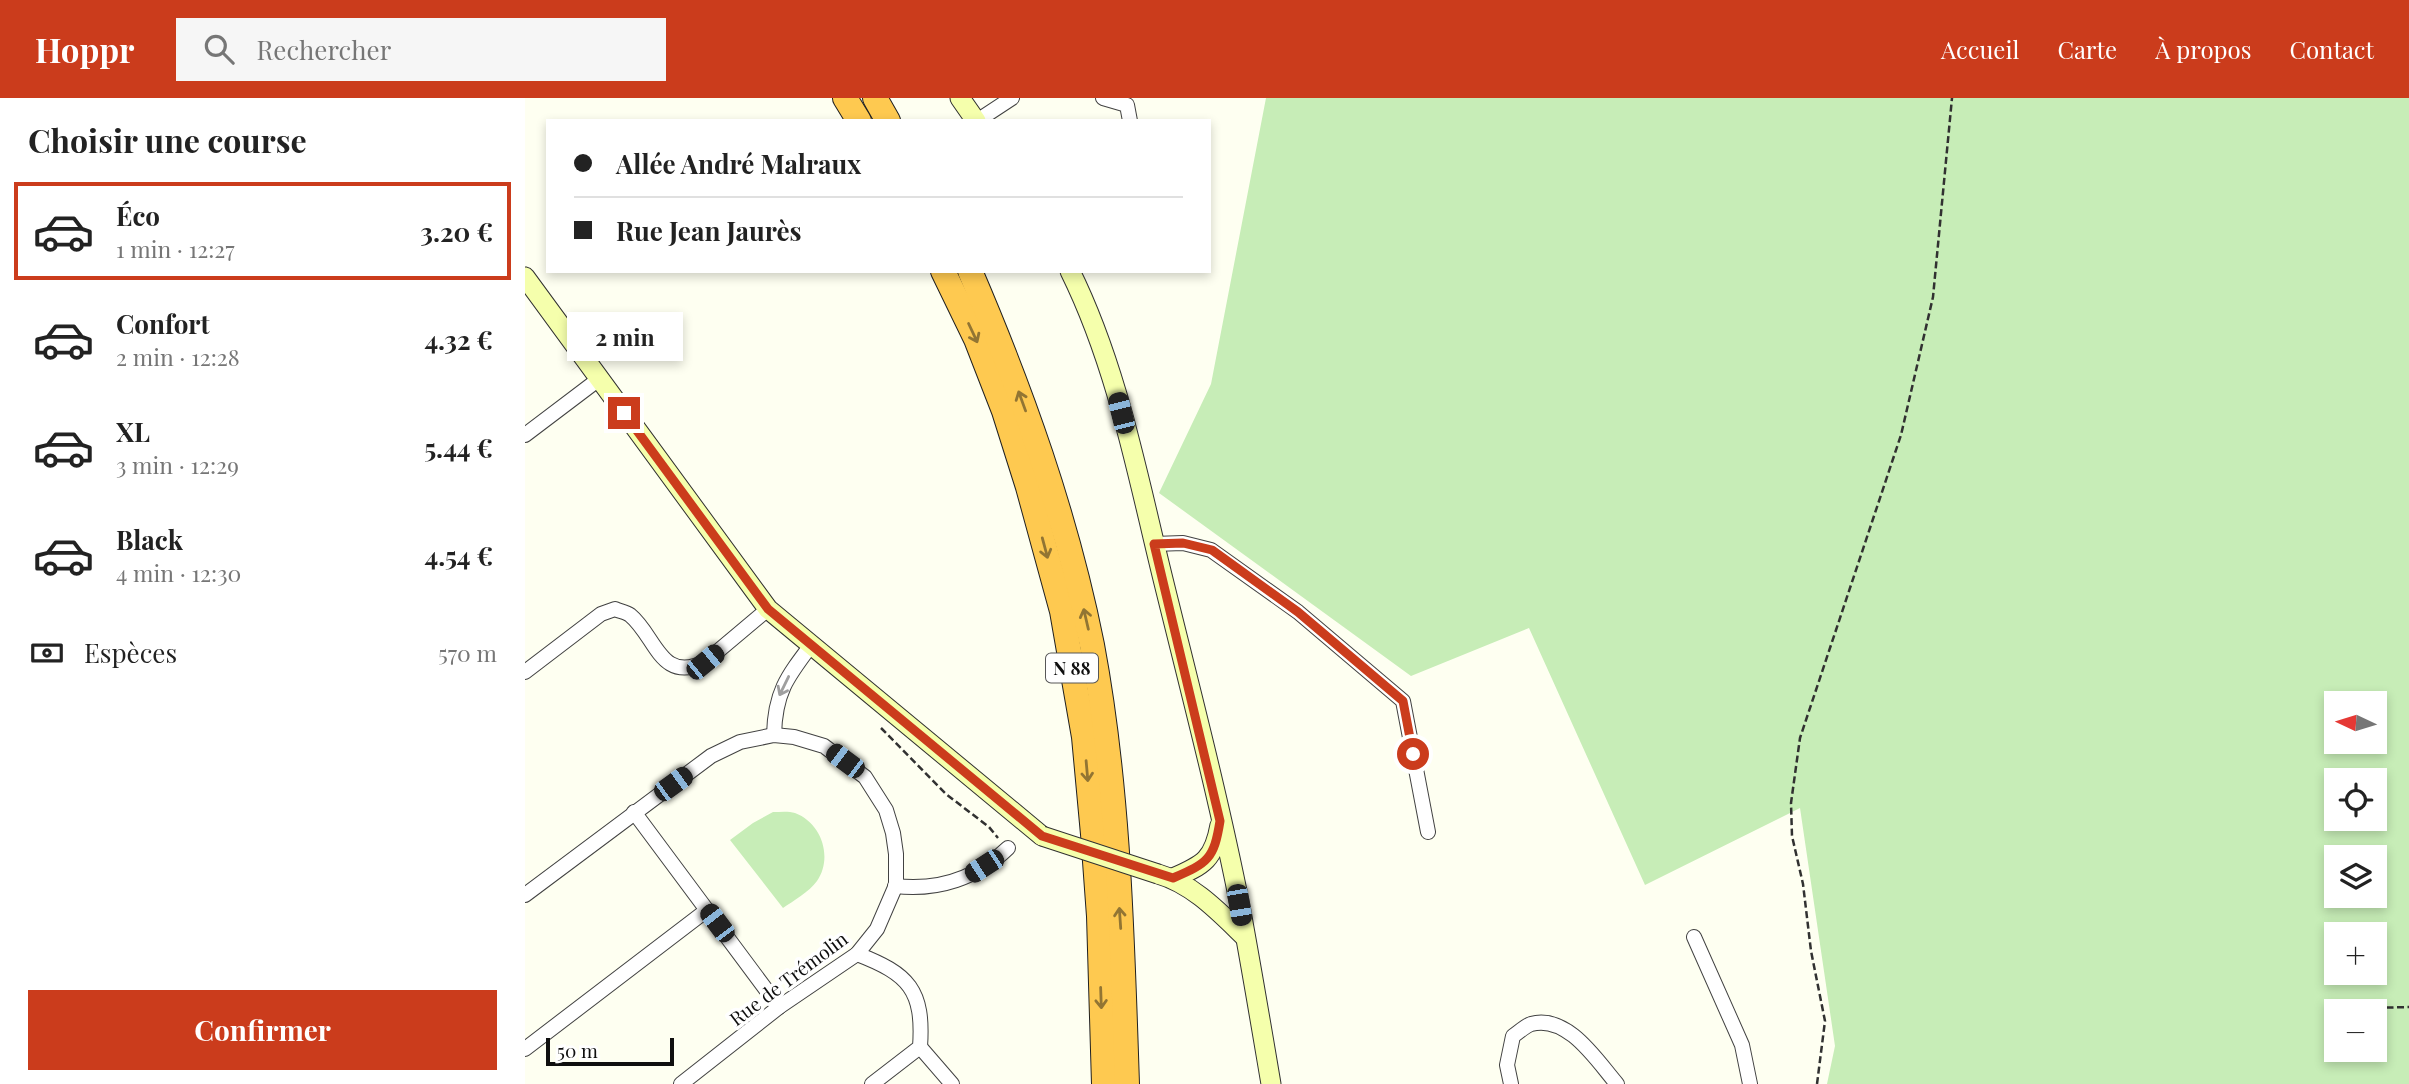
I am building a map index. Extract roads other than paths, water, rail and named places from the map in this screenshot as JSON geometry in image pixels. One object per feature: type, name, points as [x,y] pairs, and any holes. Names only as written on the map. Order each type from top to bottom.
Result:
[{"type":"highway","points":[[845,98],[858,119]]},
{"type":"highway","points":[[875,98],[887,119]]},
{"type":"highway","name":"N 88","points":[[944,273],[976,339],[1004,411],[1062,611],[1084,737],[1092,820],[1099,916],[1104,1084]]},
{"type":"highway","name":"N 88","points":[[971,273],[1007,357],[1045,464],[1070,551],[1091,644],[1105,726],[1113,809],[1127,1084]]},
{"type":"street","points":[[960,98],[975,119]]},
{"type":"street","points":[[979,119],[1012,98]]},
{"type":"street","points":[[1103,98],[1130,101],[1130,119]]},
{"type":"street","points":[[1071,273],[1094,323],[1115,387],[1154,544],[1220,821],[1245,937],[1271,1084]]},
{"type":"street","points":[[525,277],[768,609],[1042,836],[1165,876],[1202,897],[1245,937]]},
{"type":"street","points":[[525,435],[599,379]]},
{"type":"street","points":[[1154,544],[1183,543],[1212,550],[1298,612],[1403,701],[1428,832]]},
{"type":"street","points":[[525,672],[601,614],[615,609],[630,615],[669,663],[682,668],[705,662],[768,609]]},
{"type":"street","points":[[525,895],[711,756],[740,743],[774,735],[775,712],[780,691],[792,669],[812,644]]},
{"type":"street","name":"Rue de Trémolin","points":[[681,1084],[779,1007],[857,954],[877,929],[895,886],[896,854],[893,833],[885,810],[865,776],[824,746],[794,737],[774,735]]},
{"type":"street","points":[[634,812],[779,1007]]},
{"type":"street","points":[[1165,876],[1198,867],[1211,855],[1220,821]]},
{"type":"street","points":[[895,886],[942,886],[971,875],[998,858],[1007,848]]},
{"type":"street","points":[[525,1049],[707,911]]},
{"type":"street","points":[[1694,937],[1742,1045],[1750,1084]]},
{"type":"street","points":[[857,954],[874,960],[903,977],[918,1000],[922,1022],[920,1047],[952,1084]]},
{"type":"street","points":[[1511,1084],[1507,1065],[1513,1037],[1531,1024],[1553,1024],[1574,1035],[1617,1084]]},
{"type":"street","points":[[872,1084],[920,1047]]}]
